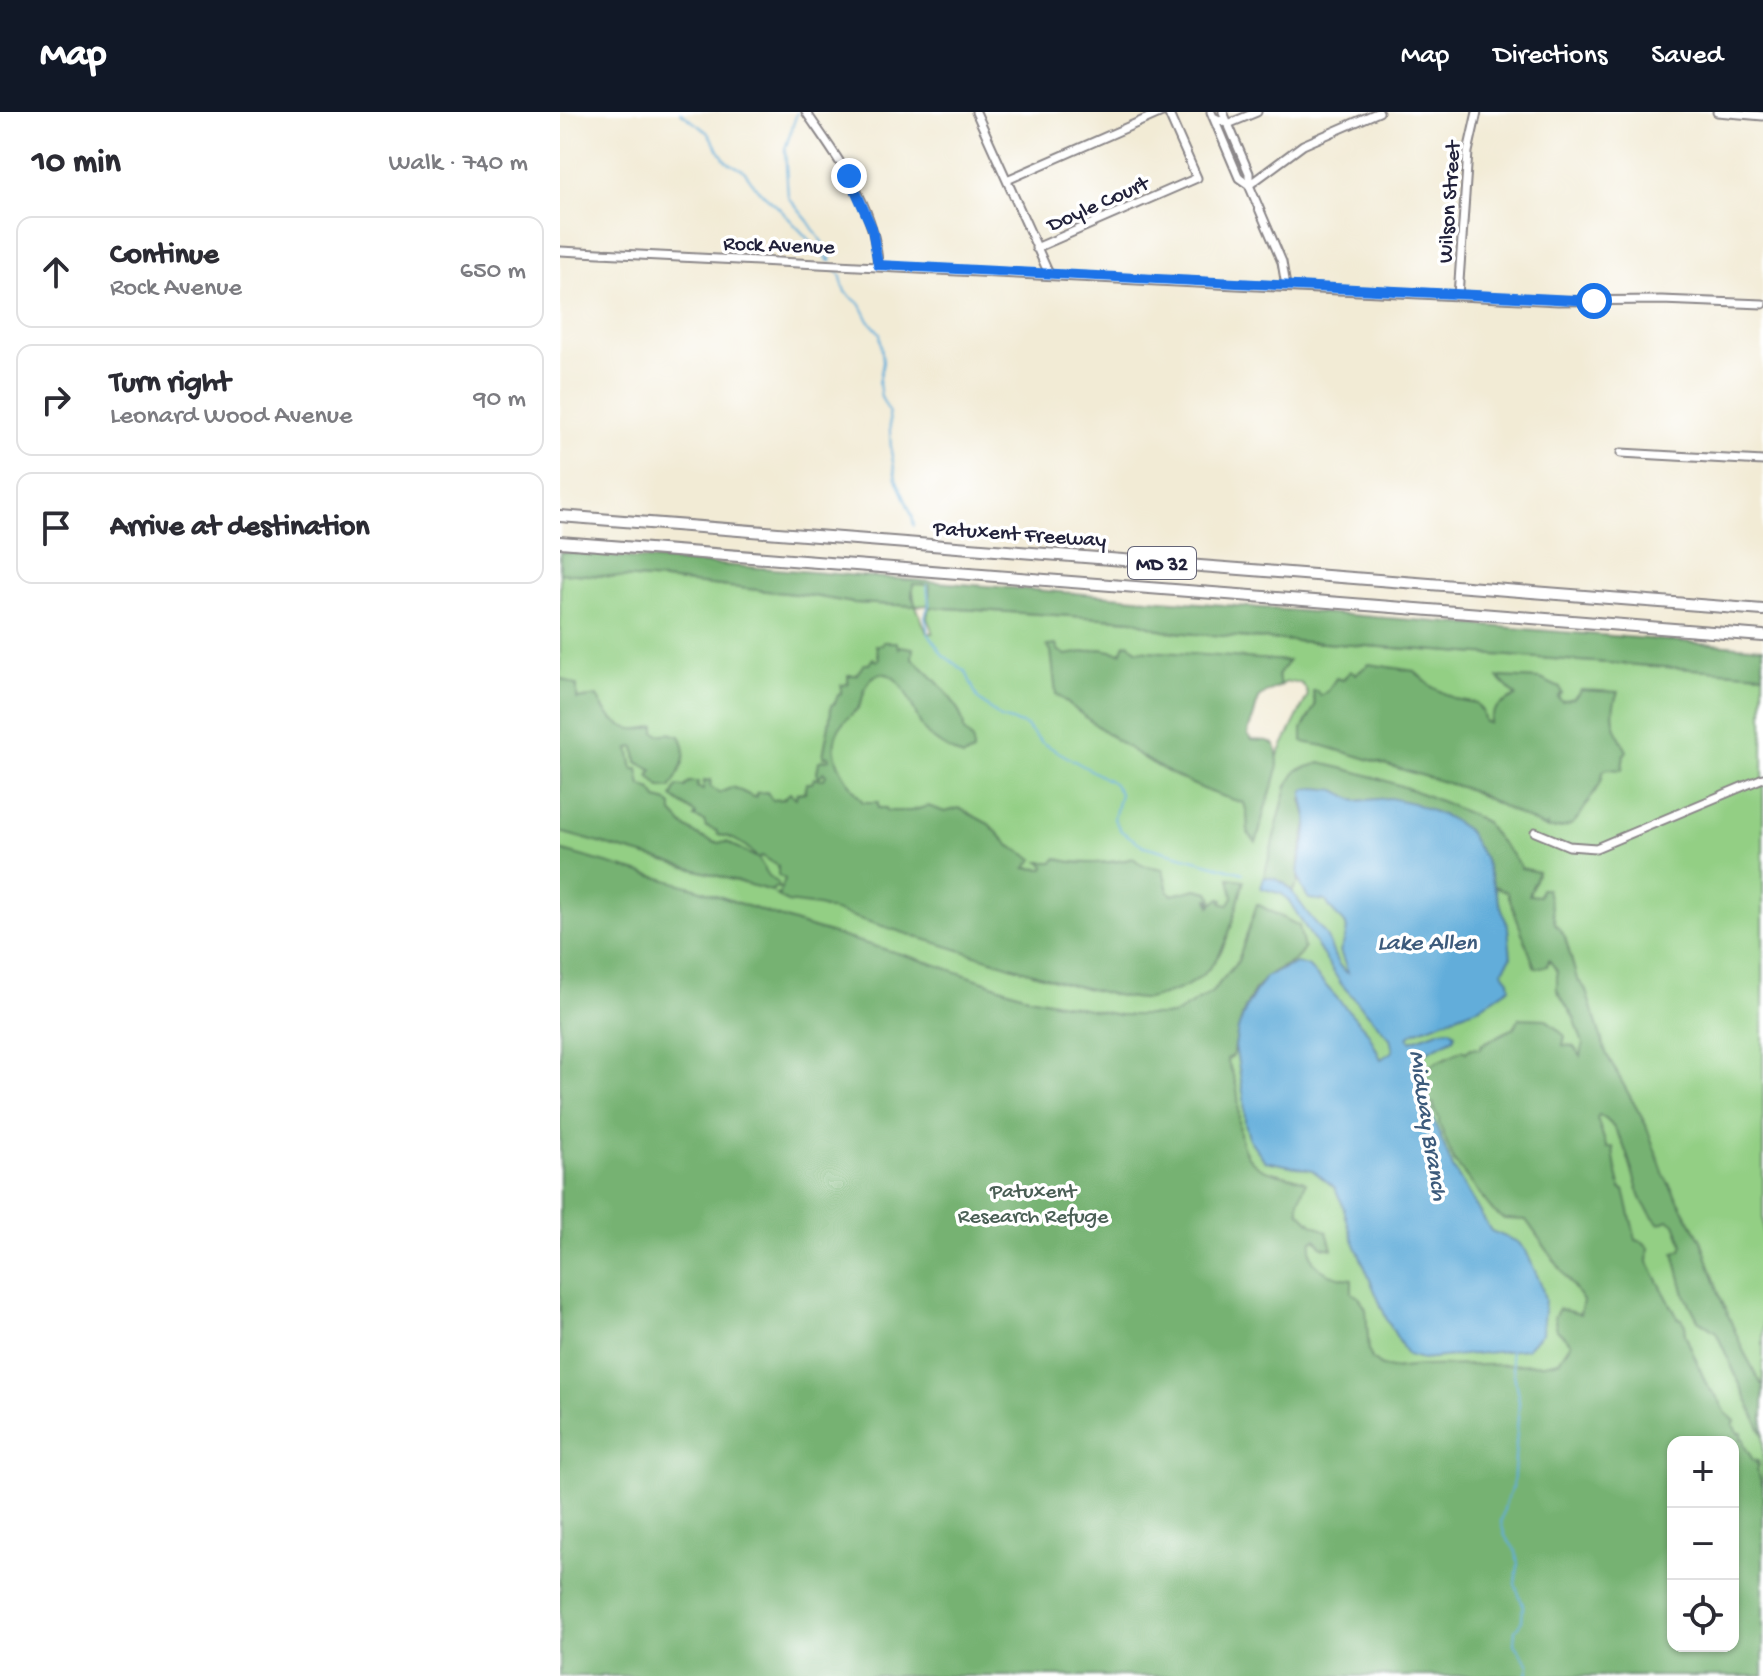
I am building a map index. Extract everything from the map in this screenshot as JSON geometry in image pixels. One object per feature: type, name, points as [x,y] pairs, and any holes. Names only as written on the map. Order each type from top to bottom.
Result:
[{"type":"highway","name":"Patuxent Freeway","points":[[560,516],[1763,610]]},
{"type":"highway","name":"Patuxent Freeway","points":[[560,542],[1763,636]]},
{"type":"street","points":[[806,112],[849,176],[862,202],[872,228],[878,265]]},
{"type":"street","points":[[977,112],[1007,180]]},
{"type":"street","name":"Doyle Court","points":[[1165,112],[1197,178],[1036,248],[1007,180],[1165,112]]},
{"type":"street","points":[[1223,112],[1249,173],[1249,185],[1282,262],[1286,286]]},
{"type":"street","points":[[1228,124],[1257,112]]},
{"type":"street","points":[[1249,185],[1303,145],[1379,112]]},
{"type":"street","name":"Wilson Street","points":[[1458,296],[1468,152],[1477,112]]},
{"type":"street","points":[[1717,112],[1763,116]]},
{"type":"street","points":[[1212,115],[1228,124]]},
{"type":"street","points":[[1212,115],[1239,178],[1249,185]]},
{"type":"street","points":[[1036,248],[1047,270]]},
{"type":"street","name":"Rock Avenue","points":[[560,251],[820,264],[1047,270],[1558,301],[1661,300],[1763,304]]},
{"type":"street","points":[[1621,453],[1763,461]]},
{"type":"street","points":[[1535,832],[1569,846],[1596,848],[1763,778]]},
{"type":"green space","points":[[560,552],[1763,648],[1763,674],[1195,634],[1164,631],[1133,620],[928,607],[930,585],[913,584],[912,596],[916,606],[853,603],[664,580],[560,573]]},
{"type":"green space","name":"Patuxent Research Refuge","points":[[560,573],[664,580],[853,603],[915,606],[912,583],[930,585],[929,605],[916,606],[927,633],[933,633],[927,618],[929,607],[1133,620],[1164,631],[1195,634],[1763,674],[1763,1676],[560,1676]],"holes":[[[1254,659],[1287,661],[1278,676],[1280,686],[1286,682],[1300,683],[1308,695],[1270,772],[1226,768]]]},
{"type":"green space","points":[[896,642],[899,648],[913,648],[912,658],[945,691],[959,711],[964,731],[973,740],[973,752],[963,757],[936,741],[923,729],[907,695],[895,679],[888,674],[875,676],[868,683],[858,708],[841,726],[835,746],[839,766],[863,802],[878,802],[878,808],[886,808],[887,811],[911,811],[928,806],[945,812],[959,808],[989,824],[1010,846],[1034,859],[1026,868],[1044,869],[1040,862],[1053,862],[1057,858],[1095,863],[1133,858],[1142,865],[1163,869],[1168,891],[1172,895],[1196,889],[1209,892],[1213,899],[1211,903],[1208,899],[1210,906],[1220,898],[1223,900],[1221,903],[1228,905],[1233,897],[1229,878],[1244,880],[1229,933],[1213,963],[1202,975],[1187,986],[1151,998],[1108,994],[818,906],[787,902],[775,894],[779,894],[785,879],[778,875],[778,866],[762,856],[758,858],[769,876],[778,883],[779,888],[775,887],[772,891],[560,832],[560,678],[577,686],[577,699],[597,696],[613,720],[628,728],[655,726],[655,732],[660,735],[669,733],[680,736],[684,756],[670,788],[660,787],[649,776],[652,770],[637,762],[635,747],[629,748],[633,769],[638,769],[641,786],[651,790],[657,799],[668,802],[672,813],[684,826],[701,837],[716,843],[727,842],[757,858],[740,843],[718,835],[717,831],[706,827],[704,821],[694,817],[696,814],[672,797],[677,786],[685,787],[689,782],[698,782],[697,787],[703,790],[704,781],[711,780],[710,786],[719,793],[733,787],[753,797],[756,793],[767,792],[772,800],[783,799],[790,793],[796,798],[797,793],[805,792],[807,783],[812,783],[814,778],[824,779],[824,772],[819,777],[817,773],[819,761],[830,759],[829,756],[823,757],[831,705],[841,694],[841,685],[848,684],[848,675],[856,675],[864,664],[869,664],[873,658],[876,661],[879,659],[876,645]]},
{"type":"green space","points":[[1129,643],[1136,650],[1288,661],[1278,676],[1280,686],[1259,699],[1248,732],[1252,740],[1268,741],[1275,745],[1278,763],[1256,842],[1248,833],[1244,803],[1193,784],[1145,759],[1056,694],[1051,651],[1047,646],[1056,645],[1066,655],[1101,649],[1121,653],[1125,644]]},
{"type":"green space","points":[[1369,664],[1414,671],[1432,687],[1455,699],[1476,703],[1485,722],[1489,723],[1495,709],[1516,696],[1498,678],[1501,677],[1541,679],[1560,688],[1562,693],[1558,697],[1562,701],[1574,698],[1581,690],[1618,692],[1614,722],[1627,751],[1622,770],[1607,769],[1603,772],[1599,785],[1576,821],[1565,827],[1547,829],[1547,826],[1545,828],[1470,790],[1302,742],[1302,729],[1315,706],[1313,691],[1321,696],[1336,678],[1343,680],[1350,671],[1356,674]]},
{"type":"green space","name":"Patuxent Research Refuge","points":[[1320,763],[1405,787],[1486,822],[1521,868],[1538,872],[1529,895],[1539,896],[1541,889],[1547,889],[1555,923],[1565,937],[1577,979],[1585,988],[1607,1055],[1646,1125],[1664,1175],[1701,1240],[1721,1299],[1763,1387],[1763,1435],[1716,1332],[1698,1320],[1685,1295],[1674,1253],[1681,1250],[1683,1245],[1675,1224],[1668,1220],[1659,1224],[1646,1208],[1621,1140],[1608,1121],[1599,1115],[1597,1118],[1607,1148],[1613,1147],[1618,1179],[1624,1190],[1636,1240],[1649,1248],[1648,1262],[1678,1318],[1686,1325],[1685,1334],[1707,1386],[1735,1421],[1733,1425],[1738,1433],[1742,1432],[1744,1445],[1759,1464],[1757,1470],[1763,1487],[1763,1676],[560,1676],[560,850],[695,888],[1029,997],[1119,1015],[1173,1015],[1212,992],[1238,961],[1257,904],[1299,926],[1304,949],[1292,962],[1269,975],[1254,992],[1240,1023],[1233,1056],[1227,1059],[1237,1089],[1241,1141],[1250,1159],[1258,1166],[1306,1182],[1299,1211],[1327,1232],[1332,1249],[1322,1247],[1316,1239],[1312,1241],[1312,1258],[1328,1273],[1352,1279],[1352,1293],[1359,1297],[1366,1309],[1372,1359],[1391,1369],[1559,1361],[1571,1343],[1557,1330],[1554,1317],[1559,1309],[1580,1314],[1583,1301],[1526,1220],[1504,1219],[1493,1211],[1454,1161],[1434,1104],[1429,1102],[1423,1073],[1462,1050],[1480,1049],[1482,1044],[1514,1028],[1519,1018],[1546,1019],[1565,1036],[1563,1045],[1573,1046],[1581,1056],[1583,1044],[1575,1020],[1557,990],[1557,971],[1549,960],[1547,966],[1535,968],[1507,892],[1494,886],[1484,858],[1390,798],[1356,801],[1335,790],[1302,800],[1308,820],[1299,859],[1298,883],[1293,891],[1283,882],[1264,877],[1287,786],[1297,770]]},
{"type":"water","name":"Lake Allen","points":[[1306,789],[1335,790],[1356,801],[1390,798],[1413,803],[1449,818],[1467,830],[1484,858],[1508,927],[1511,957],[1502,971],[1510,987],[1480,1007],[1408,1037],[1411,1041],[1450,1029],[1455,1033],[1454,1038],[1417,1057],[1415,1073],[1453,1168],[1491,1231],[1518,1242],[1526,1251],[1541,1284],[1545,1300],[1542,1333],[1527,1349],[1422,1359],[1407,1355],[1387,1320],[1334,1187],[1312,1170],[1265,1161],[1249,1139],[1235,1046],[1247,1006],[1265,977],[1296,963],[1308,966],[1368,1032],[1381,1059],[1393,1051],[1390,1038],[1341,984],[1289,901],[1282,894],[1261,888],[1264,877],[1279,880],[1289,888],[1324,932],[1337,962],[1348,973],[1340,951],[1346,926],[1326,901],[1309,899],[1299,878],[1307,830],[1303,793]]},
{"type":"waterway","name":"Midway Branch","points":[[680,112],[707,132],[726,161],[744,171],[757,189],[829,261]]},
{"type":"waterway","points":[[797,113],[785,149],[788,197],[828,251],[831,262]]},
{"type":"waterway","name":"Midway Branch","points":[[833,267],[840,274],[845,292],[861,305],[880,333],[883,362],[879,383],[881,397],[889,412],[896,479],[914,526]]},
{"type":"waterway","name":"Midway Branch","points":[[927,585],[929,604],[925,616],[928,633],[943,655],[966,672],[978,699],[1001,718],[1025,725],[1041,742],[1113,783],[1120,793],[1114,819],[1121,831],[1144,846],[1243,873]]},
{"type":"waterway","name":"Midway Branch","points":[[1510,1351],[1519,1402],[1513,1487],[1501,1522],[1505,1536],[1516,1551],[1518,1566],[1515,1584],[1523,1605],[1522,1621],[1515,1630],[1514,1644],[1529,1665],[1527,1676]]},
{"type":"route","points":[[849,176],[872,228],[878,265],[1594,301]]}]
